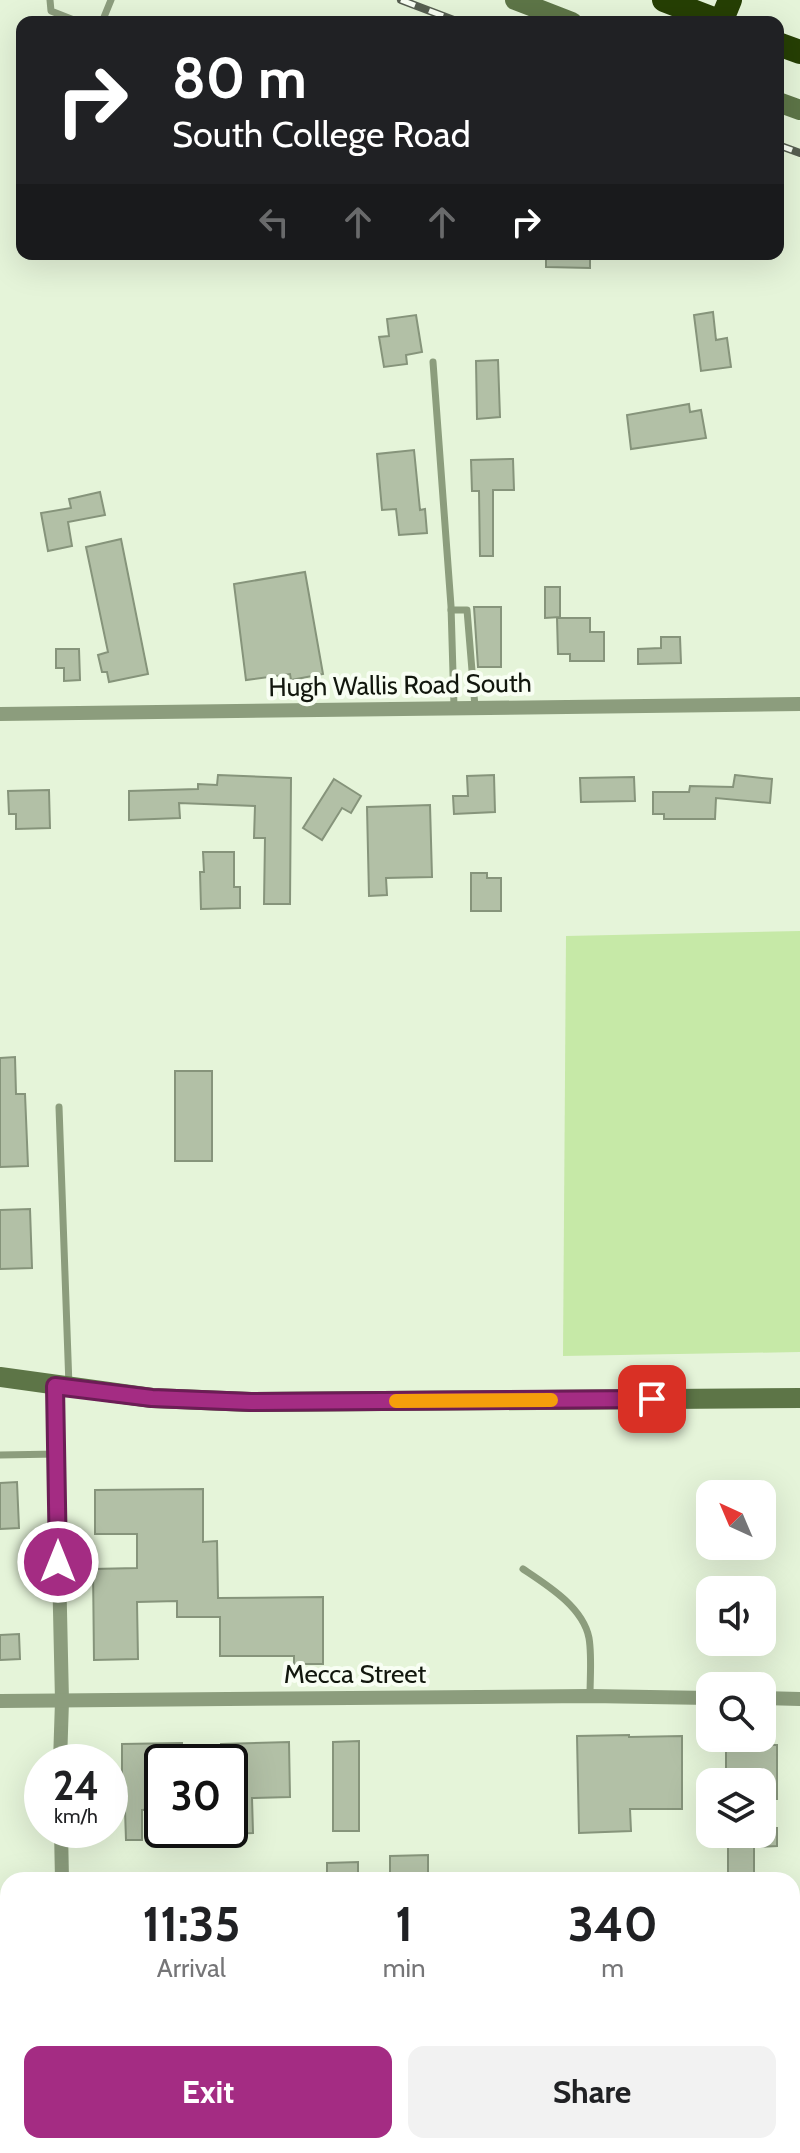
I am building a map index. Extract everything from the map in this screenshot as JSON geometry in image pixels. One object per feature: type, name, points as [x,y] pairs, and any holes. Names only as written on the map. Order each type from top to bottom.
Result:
[{"type":"highway","points":[[664,0],[705,16]]},
{"type":"street","points":[[515,0],[556,16]]},
{"type":"street","name":"Hugh Wallis Road South","points":[[0,714],[800,704]]},
{"type":"street","points":[[0,1377],[152,1398],[251,1402],[800,1398]]},
{"type":"street","points":[[61,1744],[58,1454],[62,1387]]},
{"type":"street","name":"Mecca Street","points":[[0,1701],[696,1698]]},
{"type":"street","points":[[776,1698],[800,1699]]},
{"type":"street","points":[[61,1848],[62,1872]]},
{"type":"lane","points":[[50,0],[51,11],[64,16]]},
{"type":"lane","points":[[433,362],[451,610],[454,708]]},
{"type":"lane","points":[[451,610],[467,610],[475,708]]},
{"type":"lane","points":[[59,1107],[62,1387]]},
{"type":"lane","points":[[0,1455],[58,1454]]},
{"type":"lane","points":[[523,1569],[565,1601],[582,1620],[589,1637],[590,1696]]},
{"type":"green space","points":[[800,931],[800,1352],[563,1356],[566,936]]},
{"type":"building","points":[[546,260],[590,260],[590,268],[546,267]]},
{"type":"building","points":[[713,312],[716,340],[727,338],[731,367],[701,371],[694,315]]},
{"type":"building","points":[[416,315],[422,352],[406,355],[407,364],[384,367],[379,337],[389,336],[387,319]]},
{"type":"building","points":[[498,360],[500,417],[477,419],[476,361]]},
{"type":"building","points":[[689,404],[690,412],[701,410],[706,438],[631,449],[627,415]]},
{"type":"building","points":[[414,450],[420,510],[425,509],[427,533],[399,535],[396,509],[382,510],[377,454]]},
{"type":"building","points":[[513,459],[514,490],[493,490],[493,556],[480,556],[479,491],[472,491],[471,460]]},
{"type":"building","points":[[100,492],[105,515],[68,522],[72,546],[48,551],[41,513],[71,508],[69,499]]},
{"type":"building","points":[[121,539],[148,674],[109,682],[107,672],[102,672],[98,655],[108,652],[86,547]]},
{"type":"building","points":[[305,572],[323,674],[291,680],[290,674],[246,680],[234,584]]},
{"type":"building","points":[[545,587],[560,587],[560,617],[545,618]]},
{"type":"building","points":[[474,607],[501,607],[501,667],[478,667]]},
{"type":"building","points":[[557,618],[590,618],[590,632],[604,632],[604,661],[570,661],[570,654],[558,654]]},
{"type":"building","points":[[661,637],[680,637],[681,663],[638,664],[638,649],[661,648]]},
{"type":"building","points":[[56,649],[79,649],[80,680],[64,681],[64,668],[56,668]]},
{"type":"building","points":[[218,775],[291,778],[290,904],[264,904],[265,838],[254,838],[255,806],[179,803],[180,818],[129,820],[129,791],[198,789],[198,784],[217,785]]},
{"type":"building","points":[[494,775],[495,812],[454,814],[453,796],[468,796],[467,776]]},
{"type":"building","points":[[735,775],[772,779],[770,803],[716,798],[715,819],[664,819],[664,814],[653,814],[653,792],[689,792],[690,786],[733,787]]},
{"type":"building","points":[[634,777],[635,801],[581,802],[580,778]]},
{"type":"building","points":[[334,779],[361,796],[351,813],[342,808],[322,840],[303,828]]},
{"type":"building","points":[[49,790],[50,828],[16,829],[16,814],[9,814],[8,791]]},
{"type":"building","points":[[430,805],[432,877],[386,878],[387,895],[369,896],[367,807]]},
{"type":"building","points":[[203,852],[234,852],[234,887],[240,887],[240,908],[201,909]]},
{"type":"building","points":[[471,873],[487,873],[487,878],[501,878],[501,911],[471,911]]},
{"type":"building","points":[[15,1057],[16,1094],[25,1094],[28,1166],[0,1167],[0,1058]]},
{"type":"building","points":[[175,1071],[212,1071],[212,1161],[175,1161]]},
{"type":"building","points":[[30,1209],[32,1268],[0,1269],[0,1210]]},
{"type":"building","points":[[17,1482],[19,1528],[0,1529],[0,1483]]},
{"type":"building","points":[[203,1489],[203,1542],[217,1541],[218,1598],[323,1597],[323,1664],[294,1664],[294,1656],[220,1656],[220,1617],[177,1617],[177,1601],[137,1602],[138,1659],[94,1660],[93,1569],[137,1568],[137,1534],[95,1534],[95,1490]]},
{"type":"building","points":[[19,1634],[20,1659],[0,1660],[0,1635]]},
{"type":"building","points":[[577,1736],[682,1736],[682,1809],[630,1809],[631,1831],[579,1833]]},
{"type":"building","points":[[359,1741],[359,1831],[333,1831],[333,1742]]},
{"type":"building","points":[[289,1742],[290,1797],[252,1798],[253,1833],[248,1833],[248,1744],[221,1744]]},
{"type":"building","points":[[182,1743],[144,1744],[142,1840],[128,1840],[128,1744],[122,1744]]},
{"type":"building","points":[[777,1745],[777,1799],[776,1768],[726,1768],[726,1752],[776,1752]]},
{"type":"building","points":[[728,1848],[754,1848],[754,1872],[728,1872]]},
{"type":"building","points":[[428,1855],[428,1872],[390,1872],[390,1856]]},
{"type":"building","points":[[358,1862],[358,1872],[327,1872],[327,1863]]},
{"type":"railway","points":[[401,0],[443,16]]},
{"type":"railway","points":[[784,147],[800,153]]},
{"type":"slow traffic","points":[[396,1401],[551,1400]]},
{"type":"route","points":[[58,1562],[55,1386],[152,1398],[251,1402],[652,1399]]}]
